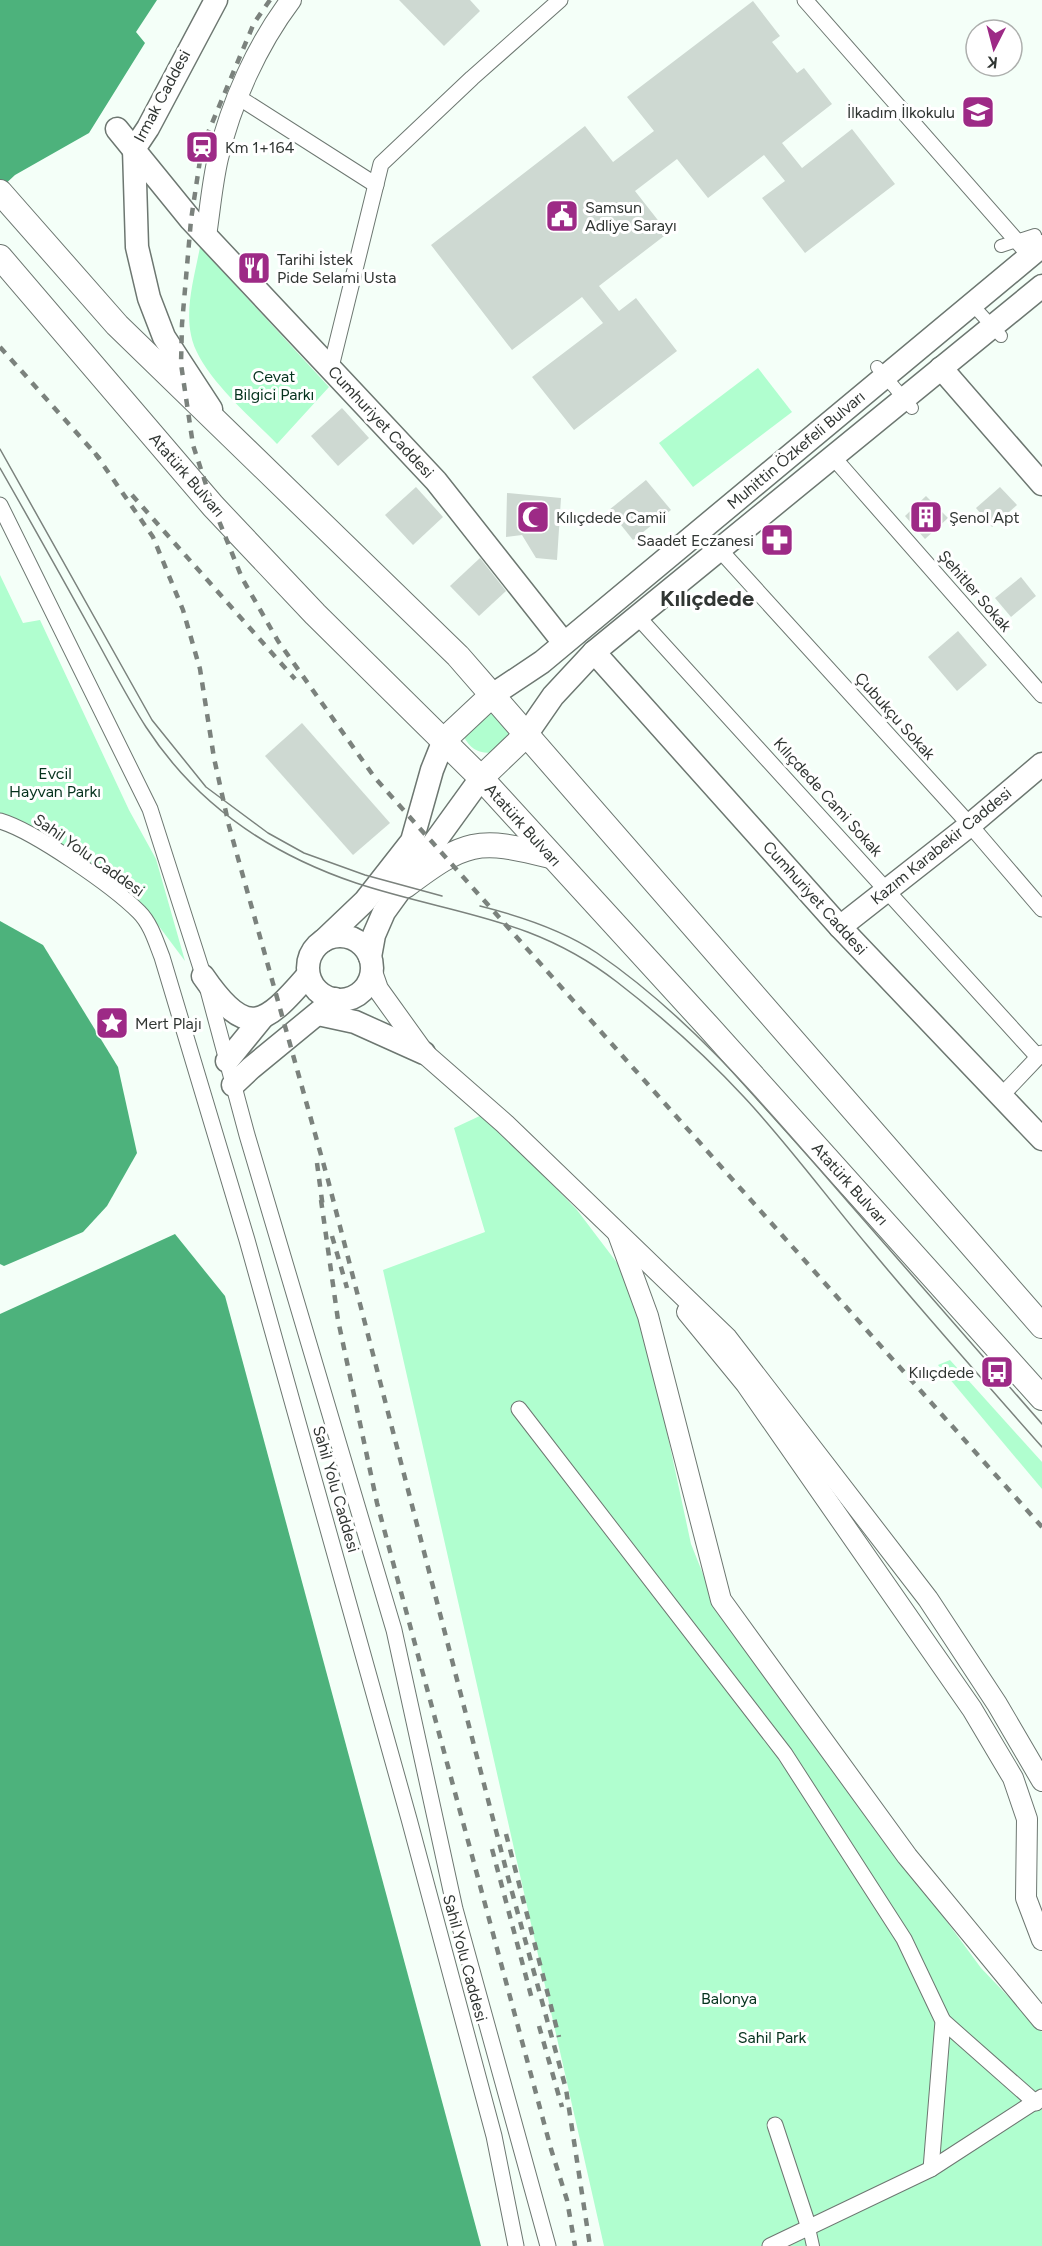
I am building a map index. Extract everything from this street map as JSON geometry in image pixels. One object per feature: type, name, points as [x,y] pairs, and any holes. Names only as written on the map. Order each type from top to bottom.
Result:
[{"type":"main road","name":"Irmak Caddesi","points":[[216,0],[148,128],[134,149],[137,247],[149,298],[164,337],[224,429]]},
{"type":"main road","name":"Cumhuriyet Caddesi","points":[[117,129],[206,236],[436,481],[564,644]]},
{"type":"main road","points":[[6,199],[117,325],[459,656],[491,696],[1042,1326]]},
{"type":"main road","name":"Muhittin Özkefeli Bulvarı","points":[[491,696],[564,644],[1031,245]]},
{"type":"main road","name":"Atatürk Bulvarı","points":[[0,257],[213,506],[315,614],[481,778],[1042,1398]]},
{"type":"main road","name":"Muhittin Özkefeli Bulvarı","points":[[526,735],[554,696],[594,652],[833,457],[908,403],[941,368],[996,331],[1042,286]]},
{"type":"main road","points":[[941,368],[1042,484]]},
{"type":"main road","name":"Cumhuriyet Caddesi","points":[[594,652],[840,927],[1042,1139]]},
{"type":"main road","points":[[227,1061],[262,1018],[279,1009],[308,975],[310,954],[365,901],[412,841],[432,770],[444,740],[491,696]]},
{"type":"main road","points":[[308,975],[319,992],[335,999],[348,999],[366,987],[374,935],[384,912],[481,778],[526,735]]},
{"type":"main road","name":"Kazım Karabekir Caddesi","points":[[840,927],[970,825],[1042,764]]},
{"type":"main road","points":[[405,886],[434,864],[466,847],[491,844],[550,856]]},
{"type":"main road","points":[[323,941],[331,937],[350,938],[365,948],[370,963]]},
{"type":"main road","points":[[203,976],[221,1002],[233,1012],[247,1018],[262,1018]]},
{"type":"main road","points":[[233,1086],[251,1068],[335,999]]},
{"type":"main road","points":[[318,1014],[355,1022],[424,1053]]},
{"type":"street","points":[[206,236],[218,158],[238,97],[280,15],[291,0]]},
{"type":"street","points":[[331,367],[381,164],[472,78],[560,0]]},
{"type":"street","points":[[805,0],[1031,245]]},
{"type":"street","points":[[238,97],[376,185]]},
{"type":"street","points":[[1001,246],[1031,245]]},
{"type":"street","points":[[968,300],[996,331]]},
{"type":"street","points":[[881,372],[908,403]]},
{"type":"street","name":"Şehitler Sokak","points":[[833,457],[1042,695]]},
{"type":"street","points":[[0,505],[150,809],[203,976],[233,1086],[394,1630],[454,1909],[548,2246]]},
{"type":"street","name":"Çubukçu Sokak","points":[[719,549],[970,825],[1042,909]]},
{"type":"street","name":"Kılıçdede Cami Sokak","points":[[638,616],[1040,1055]]},
{"type":"street","name":"Sahil Yolu Caddesi","points":[[0,821],[15,825],[56,850],[133,907],[152,931],[162,957],[247,1239],[412,1831],[495,2136],[516,2246]]},
{"type":"street","points":[[370,963],[378,989],[424,1053],[505,1124],[727,1338],[928,1599],[997,1704],[1042,1781]]},
{"type":"street","points":[[1002,1095],[1040,1055]]},
{"type":"street","points":[[616,1229],[648,1317],[721,1600],[907,1856],[1042,2020]]},
{"type":"street","points":[[675,1288],[688,1315],[746,1384],[972,1709],[1013,1778],[1027,1820],[1034,1852],[1026,1898],[1040,1930]]},
{"type":"street","points":[[519,1409],[785,1754],[904,1939],[943,2021],[1039,2100],[931,2169],[770,2246]]},
{"type":"street","points":[[931,2169],[943,2021]]},
{"type":"street","points":[[775,2125],[813,2246]]},
{"type":"green space","name":"Cevat Bilgici Parkı","points":[[200,247],[329,387],[277,444],[214,379],[196,349],[191,335],[189,313]]},
{"type":"green space","points":[[758,368],[792,412],[693,487],[659,443]]},
{"type":"green space","name":"Evcil Hayvan Parkı","points":[[0,575],[23,623],[40,620],[129,810],[156,859],[185,961],[158,925],[139,907],[0,819]]},
{"type":"green space","points":[[489,706],[511,734],[496,752],[486,753],[473,748],[464,737]]},
{"type":"green space","name":"Sahil Park","points":[[484,1114],[577,1210],[624,1272],[651,1358],[691,1544],[717,1609],[981,1968],[1042,2032],[1042,2246],[604,2246],[383,1270],[485,1232],[454,1128]]},
{"type":"green space","points":[[950,1360],[1042,1462],[1042,1489],[938,1365]]},
{"type":"shaded area","points":[[0,0],[157,0],[136,32],[145,43],[89,133],[15,175],[0,189]]},
{"type":"shaded area","points":[[0,921],[43,945],[118,1067],[137,1153],[107,1206],[83,1232],[4,1266],[0,1264]]},
{"type":"shaded area","points":[[175,1234],[225,1296],[481,2246],[0,2246],[0,1314]]},
{"type":"building","points":[[399,0],[470,0],[480,11],[444,46]]},
{"type":"building","name":"Samsun Adliye Sarayı","points":[[753,1],[780,36],[772,42],[797,73],[804,68],[832,104],[782,143],[802,168],[852,129],[895,184],[805,253],[762,198],[785,181],[764,155],[708,198],[677,159],[635,191],[668,233],[599,286],[619,311],[636,298],[677,351],[574,430],[532,377],[603,323],[582,297],[512,350],[431,245],[585,126],[613,162],[654,131],[627,97]]},
{"type":"building","points":[[342,408],[369,438],[338,466],[311,436]]},
{"type":"building","points":[[646,480],[671,510],[633,540],[609,510]]},
{"type":"building","points":[[416,487],[443,517],[413,545],[385,515]]},
{"type":"building","points":[[1000,487],[1017,505],[992,527],[976,508]]},
{"type":"building","name":"Kılıçdede Camii","points":[[507,493],[561,498],[557,560],[536,558],[522,535],[506,537]]},
{"type":"building","name":"Şenol Apt","points":[[926,496],[948,518],[925,539],[905,516]]},
{"type":"building","points":[[480,558],[506,591],[479,616],[450,586]]},
{"type":"building","points":[[1021,577],[1036,596],[1011,617],[995,598]]},
{"type":"building","points":[[958,631],[987,665],[957,691],[928,657]]},
{"type":"building","points":[[302,723],[390,823],[353,855],[265,756]]},
{"type":"tram line","points":[[0,449],[152,720],[206,787],[268,833],[304,853],[365,875],[442,896]]},
{"type":"tram line","points":[[0,468],[146,727],[166,755],[212,803],[265,841],[324,871],[392,894],[523,930],[554,943],[585,960],[617,982],[683,1037],[744,1097],[910,1296],[1042,1447]]},
{"type":"tram line","points":[[480,906],[510,914],[570,937],[633,979],[667,1008],[761,1102],[1042,1424]]},
{"type":"railway","points":[[270,0],[254,23],[202,147],[191,220],[182,324],[181,364],[193,445],[213,506],[242,578],[278,641],[375,778],[1042,1527]]},
{"type":"railway","points":[[0,347],[100,459]]},
{"type":"railway","points":[[95,453],[153,537],[183,610],[200,669],[214,758],[229,826],[328,1180],[509,1881],[566,2089],[590,2246]]},
{"type":"railway","points":[[132,495],[295,679]]},
{"type":"railway","points":[[317,1163],[323,1208]]},
{"type":"railway","points":[[321,1200],[338,1320],[377,1503],[551,2149],[567,2200],[575,2246]]},
{"type":"railway","points":[[332,1236],[347,1288]]},
{"type":"railway","points":[[506,1834],[559,2037]]},
{"type":"railway","points":[[492,1849],[533,2003]]},
{"type":"railway","points":[[539,2026],[562,2107]]},
{"type":"place","name":"İlkadım İlkokulu","points":[[978,112]]},
{"type":"place","name":"Km 1+164","points":[[202,147]]},
{"type":"place","name":"Samsun Adliye Sarayı","points":[[562,216]]},
{"type":"place","name":"Tarihi İstek Pide Selami Usta","points":[[254,268]]},
{"type":"place","name":"Kılıçdede Camii","points":[[533,517]]},
{"type":"place","name":"Şenol Apt","points":[[926,517]]},
{"type":"place","name":"Saadet Eczanesi","points":[[777,540]]},
{"type":"place","name":"Mert Plajı","points":[[112,1023]]},
{"type":"place","name":"Kılıçdede","points":[[997,1372]]},
{"type":"district","name":"Kılıçdede","points":[[707,598]]},
{"type":"park label","name":"Balonya","points":[[729,1998]]}]
